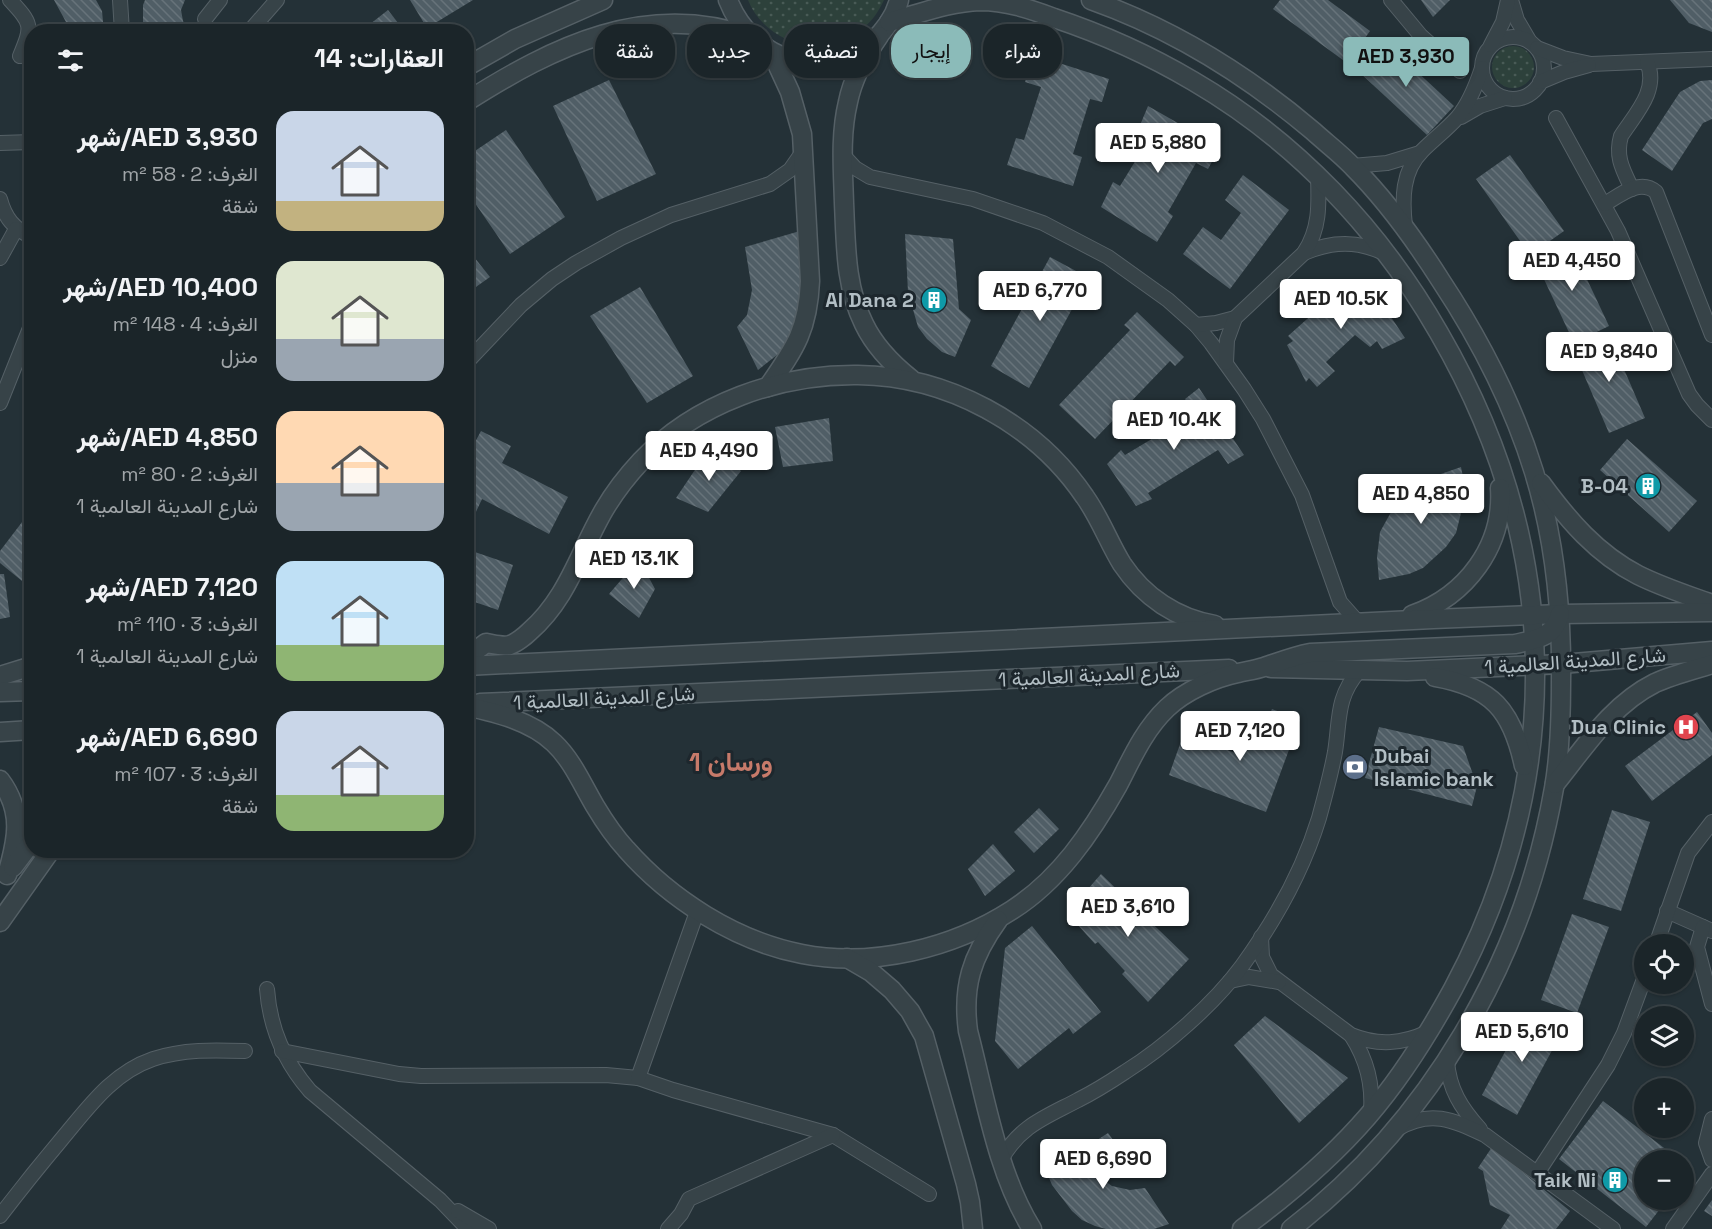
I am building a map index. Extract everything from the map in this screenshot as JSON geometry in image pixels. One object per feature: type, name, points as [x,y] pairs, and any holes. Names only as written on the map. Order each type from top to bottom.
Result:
[{"type":"street","points":[[10,0],[28,24]]},
{"type":"street","points":[[120,0],[122,24]]},
{"type":"street","points":[[205,19],[220,0]]},
{"type":"street","points":[[256,24],[277,0]]},
{"type":"street","points":[[474,62],[515,39],[603,0]]},
{"type":"street","points":[[728,0],[740,24]]},
{"type":"street","points":[[899,0],[884,29],[864,58],[853,83],[845,118],[842,154],[849,282],[855,305],[877,346],[911,379]]},
{"type":"street","points":[[1092,0],[1156,27],[1218,62],[1282,106],[1352,166],[1405,226],[1450,294],[1510,405],[1535,474],[1551,543],[1560,614],[1562,664],[1562,704],[1555,784],[1538,859],[1513,934],[1493,979],[1447,1060],[1395,1130],[1338,1190],[1291,1229]]},
{"type":"street","points":[[1391,0],[1421,36],[1460,71]]},
{"type":"street","points":[[1405,226],[1404,189],[1409,170],[1420,153],[1456,119],[1472,95],[1483,60],[1503,22],[1509,0]]},
{"type":"street","points":[[1509,0],[1517,20],[1544,65],[1540,82]]},
{"type":"street","points":[[772,53],[801,62],[818,63],[835,60],[858,51],[884,29],[957,4],[980,1],[1021,6],[1064,21],[1137,51],[1208,89],[1249,117],[1318,176],[1356,214],[1389,255],[1411,286],[1450,351],[1472,395],[1497,456],[1519,534],[1533,616],[1535,665],[1534,717],[1527,778],[1514,840],[1493,904],[1465,965],[1428,1032],[1371,1113],[1301,1183],[1242,1229]]},
{"type":"street","points":[[474,97],[564,46],[630,22],[648,19],[684,19],[710,24]]},
{"type":"street","points":[[1490,46],[1505,37],[1522,38],[1563,58],[1591,64],[1712,59]]},
{"type":"street","points":[[20,56],[24,47]]},
{"type":"street","points":[[768,387],[794,351],[804,329],[809,305],[809,229],[804,150],[797,113],[772,53]]},
{"type":"street","points":[[1632,189],[1621,168],[1618,152],[1621,136],[1649,93],[1651,77],[1647,62]]},
{"type":"street","points":[[1456,119],[1480,106],[1505,98],[1527,95],[1540,82],[1591,64]]},
{"type":"street","points":[[1482,68],[1483,76],[1491,90],[1505,98]]},
{"type":"street","points":[[1556,118],[1605,204],[1631,258],[1689,394],[1712,420]]},
{"type":"street","points":[[0,143],[24,142]]},
{"type":"street","points":[[474,354],[521,304],[576,263],[611,243],[671,215],[770,184],[790,170],[804,150]]},
{"type":"street","points":[[1352,166],[1387,163],[1420,153]]},
{"type":"street","points":[[842,154],[855,168],[870,177],[974,199],[1033,219],[1076,239],[1139,277],[1196,325],[1226,363],[1263,420],[1290,469],[1312,520],[1340,602],[1355,618],[1365,624]]},
{"type":"street","points":[[1226,363],[1227,340],[1235,318],[1304,253],[1312,242],[1318,221],[1318,176]]},
{"type":"street","points":[[1605,204],[1632,189],[1648,187],[1659,196],[1712,335]]},
{"type":"street","points":[[0,199],[4,213],[16,229],[24,233]]},
{"type":"street","points":[[0,258],[16,229]]},
{"type":"street","points":[[1304,253],[1340,243],[1365,246],[1389,255]]},
{"type":"street","points":[[1196,325],[1235,318]]},
{"type":"street","points":[[0,403],[24,343]]},
{"type":"street","points":[[474,652],[486,643],[509,646],[541,622],[565,590],[604,510],[621,484],[664,440],[690,420],[747,393],[830,375],[911,379],[951,392],[986,408],[1019,429],[1068,474],[1086,497],[1122,563],[1149,595],[1166,608],[1185,617],[1206,624],[1247,630]]},
{"type":"street","points":[[1391,623],[1432,607],[1448,597],[1477,570],[1490,546],[1500,513],[1501,490],[1497,456]]},
{"type":"street","points":[[1535,474],[1573,525],[1619,564],[1656,583],[1712,604]]},
{"type":"street","name":"شارع المدينة العالمية 1","points":[[474,666],[1391,623],[1432,619],[1712,612]]},
{"type":"street","points":[[474,707],[511,718],[538,731],[554,743],[573,767],[603,819],[623,846],[660,883],[698,909],[741,934],[771,945],[803,954],[847,958],[925,948],[975,931],[998,919],[1033,895],[1075,851],[1103,811],[1143,738],[1168,707],[1193,691],[1222,677],[1262,668],[1277,661],[1310,653],[1504,646],[1534,639],[1554,630],[1560,614]]},
{"type":"street","name":"شارع المدينة العالمية 1","points":[[474,705],[1262,668],[1407,671],[1562,664],[1712,651]]},
{"type":"street","points":[[1555,784],[1600,726],[1626,701],[1656,683],[1712,664]]},
{"type":"street","points":[[0,676],[24,668]]},
{"type":"street","points":[[1001,1160],[1024,1130],[1099,1089],[1135,1066],[1168,1040],[1230,981],[1262,936],[1297,873],[1315,829],[1332,768],[1342,697],[1359,671]]},
{"type":"street","points":[[1407,671],[1465,684],[1490,699],[1509,721],[1516,734],[1527,778]]},
{"type":"street","points":[[0,692],[24,691]]},
{"type":"street","points":[[0,732],[24,730]]},
{"type":"street","points":[[0,780],[12,801],[17,830],[15,845],[3,880]]},
{"type":"street","points":[[1660,934],[1688,853],[1712,822]]},
{"type":"street","points":[[3,880],[24,852]]},
{"type":"street","points":[[0,922],[45,858]]},
{"type":"street","points":[[638,1078],[698,909]]},
{"type":"street","points":[[1667,911],[1707,929],[1698,940],[1698,954],[1712,1004]]},
{"type":"street","points":[[998,919],[973,964],[968,980],[966,1014],[968,1031],[1001,1160],[1010,1187],[1032,1229]]},
{"type":"street","points":[[1262,936],[1262,957],[1271,975],[1351,1035],[1363,1040],[1390,1043],[1416,1038],[1428,1032]]},
{"type":"street","points":[[847,958],[871,972],[892,990],[910,1011],[924,1035],[966,1184],[973,1229]]},
{"type":"street","points":[[1230,981],[1249,977],[1279,982]]},
{"type":"street","points":[[267,989],[271,1021],[282,1051],[290,1066],[310,1091],[440,1200],[468,1229]]},
{"type":"street","points":[[1538,1172],[1617,1049],[1639,994]]},
{"type":"street","points":[[1351,1035],[1369,1072],[1371,1113]]},
{"type":"street","points":[[0,1216],[97,1096],[127,1071],[153,1059],[182,1053],[212,1050],[245,1051]]},
{"type":"street","points":[[282,1051],[399,1074],[421,1076],[606,1075],[638,1078],[833,1135],[930,1194]]},
{"type":"street","points":[[1447,1060],[1455,1096],[1468,1116],[1485,1135]]},
{"type":"street","points":[[1395,1130],[1414,1120],[1435,1117],[1456,1121],[1485,1135],[1613,1229]]},
{"type":"street","points":[[1712,1119],[1706,1143],[1712,1160]]},
{"type":"street","points":[[668,1229],[681,1214],[689,1199],[833,1135]]},
{"type":"street","points":[[1673,1229],[1712,1174]]},
{"type":"street","points":[[440,1200],[489,1229]]},
{"type":"green space","points":[[748,0],[884,0],[867,24],[784,24],[784,37],[772,30],[772,24],[764,24]]},
{"type":"green space","points":[[1513,46],[1528,52],[1534,67],[1528,82],[1513,88],[1498,82],[1492,67],[1498,52]]},
{"type":"building","points":[[54,0],[96,0],[102,11],[103,24],[65,24]]},
{"type":"building","points":[[145,0],[185,0],[181,10],[184,24],[143,24]]},
{"type":"building","points":[[410,0],[473,0],[434,24],[425,24]]},
{"type":"building","points":[[1280,0],[1328,0],[1370,31],[1347,63],[1273,9]]},
{"type":"building","points":[[1421,0],[1450,0],[1433,17]]},
{"type":"building","points":[[1670,0],[1712,0],[1712,32],[1689,23]]},
{"type":"building","points":[[388,10],[399,24],[370,24]]},
{"type":"building","points":[[1385,42],[1454,106],[1427,135],[1358,71]]},
{"type":"building","points":[[1062,64],[1109,79],[1102,102],[1090,99],[1073,154],[1082,157],[1073,186],[1007,165],[1016,138],[1024,140],[1041,87],[1025,82],[1026,78],[1062,78]]},
{"type":"building","points":[[609,80],[656,174],[597,201],[553,106]]},
{"type":"building","points":[[1712,80],[1712,119],[1703,123],[1672,171],[1642,150],[1680,92],[1700,81]]},
{"type":"building","points":[[1148,106],[1220,147],[1208,169],[1196,163],[1168,212],[1173,216],[1157,242],[1101,207],[1113,182],[1120,186],[1150,137],[1138,130]]},
{"type":"building","points":[[506,130],[565,217],[510,254],[474,202],[474,152]]},
{"type":"building","points":[[1510,155],[1564,231],[1530,255],[1476,179]]},
{"type":"building","points":[[1243,175],[1289,210],[1230,289],[1183,254],[1203,227],[1221,240],[1241,213],[1225,200]]},
{"type":"building","points":[[800,231],[803,293],[801,312],[786,348],[758,370],[737,327],[747,315],[752,290],[745,247]]},
{"type":"building","name":"Al Dana 2","points":[[905,234],[953,239],[959,309],[971,320],[955,357],[942,352],[927,339],[918,327],[908,292]]},
{"type":"building","points":[[1569,241],[1609,326],[1574,343],[1534,258]]},
{"type":"building","points":[[474,257],[490,277],[474,288]]},
{"type":"building","points":[[1050,257],[1089,278],[1029,388],[991,366]]},
{"type":"building","points":[[1357,280],[1362,281],[1373,290],[1405,338],[1382,349],[1377,341],[1370,347],[1355,335],[1326,362],[1335,371],[1317,387],[1309,378],[1306,382],[1287,345],[1293,341],[1288,336],[1344,286]]},
{"type":"building","points":[[640,287],[693,376],[647,403],[590,316]]},
{"type":"building","points":[[1137,312],[1184,357],[1175,366],[1170,361],[1095,439],[1059,405],[1130,330],[1124,325]]},
{"type":"building","points":[[1608,332],[1645,418],[1609,433],[1572,347]]},
{"type":"building","points":[[1199,388],[1244,455],[1228,464],[1218,450],[1148,493],[1152,499],[1136,506],[1107,464],[1121,450],[1125,455],[1195,413],[1185,399]]},
{"type":"building","points":[[829,418],[833,461],[783,467],[775,427]]},
{"type":"building","points":[[481,431],[511,446],[502,463],[568,497],[549,534],[482,499],[474,514],[474,444]]},
{"type":"building","name":"B-04","points":[[1627,439],[1697,501],[1669,532],[1600,470]]},
{"type":"building","points":[[709,449],[741,471],[708,512],[676,498]]},
{"type":"building","points":[[1461,467],[1464,501],[1456,533],[1446,547],[1423,568],[1409,574],[1379,580],[1377,557],[1380,532],[1396,503],[1420,483]]},
{"type":"building","points":[[24,520],[24,583],[0,563],[0,551]]},
{"type":"building","points":[[474,552],[513,565],[498,610],[474,602]]},
{"type":"building","points":[[639,559],[655,589],[639,618],[609,594]]},
{"type":"building","points":[[0,574],[4,574],[10,617],[0,619]]},
{"type":"building","points":[[1272,709],[1300,720],[1266,812],[1169,775],[1184,733],[1240,755],[1257,712],[1269,716]]},
{"type":"building","points":[[1697,712],[1712,733],[1712,755],[1652,801],[1625,766]]},
{"type":"building","points":[[1379,727],[1463,746],[1477,786],[1472,806],[1365,778]]},
{"type":"building","points":[[1039,808],[1059,829],[1034,853],[1014,832]]},
{"type":"building","points":[[1612,810],[1650,822],[1621,911],[1583,899]]},
{"type":"building","points":[[993,844],[1015,871],[985,896],[968,869]]},
{"type":"building","points":[[1101,874],[1189,959],[1148,1002],[1122,974],[1125,971],[1098,942],[1095,944],[1067,913]]},
{"type":"building","points":[[1572,914],[1609,927],[1577,1013],[1541,1000]]},
{"type":"building","points":[[1032,926],[1101,1012],[1073,1034],[1069,1028],[1018,1069],[995,1041],[1005,948]]},
{"type":"building","points":[[1526,1012],[1562,1032],[1517,1115],[1482,1095]]},
{"type":"building","points":[[1265,1016],[1348,1078],[1299,1123],[1234,1045]]},
{"type":"building","name":"Taik Ni","points":[[1603,1101],[1634,1125],[1634,1138],[1651,1138],[1667,1150],[1634,1150],[1634,1210],[1659,1210],[1646,1227],[1559,1159]]},
{"type":"building","points":[[1108,1133],[1128,1160],[1102,1179],[1112,1186],[1130,1190],[1145,1188],[1169,1224],[1154,1229],[1106,1229],[1095,1226],[1082,1220],[1072,1211],[1052,1185],[1044,1166],[1080,1151]]},
{"type":"building","points":[[1492,1147],[1570,1211],[1556,1229],[1501,1229],[1510,1215],[1490,1205],[1483,1171],[1478,1168]]},
{"type":"building","points":[[1712,1200],[1712,1216],[1704,1211]]},
{"type":"place","name":"Al Dana 2","points":[[934,300]]},
{"type":"place","name":"B-04","points":[[1648,486]]},
{"type":"place","name":"Dua Clinic","points":[[1686,727]]},
{"type":"place","name":"Dubai Islamic bank","points":[[1355,767]]},
{"type":"place","name":"Taik Ni","points":[[1615,1180]]},
{"type":"district","name":"ورسان 1","points":[[731,762]]}]
